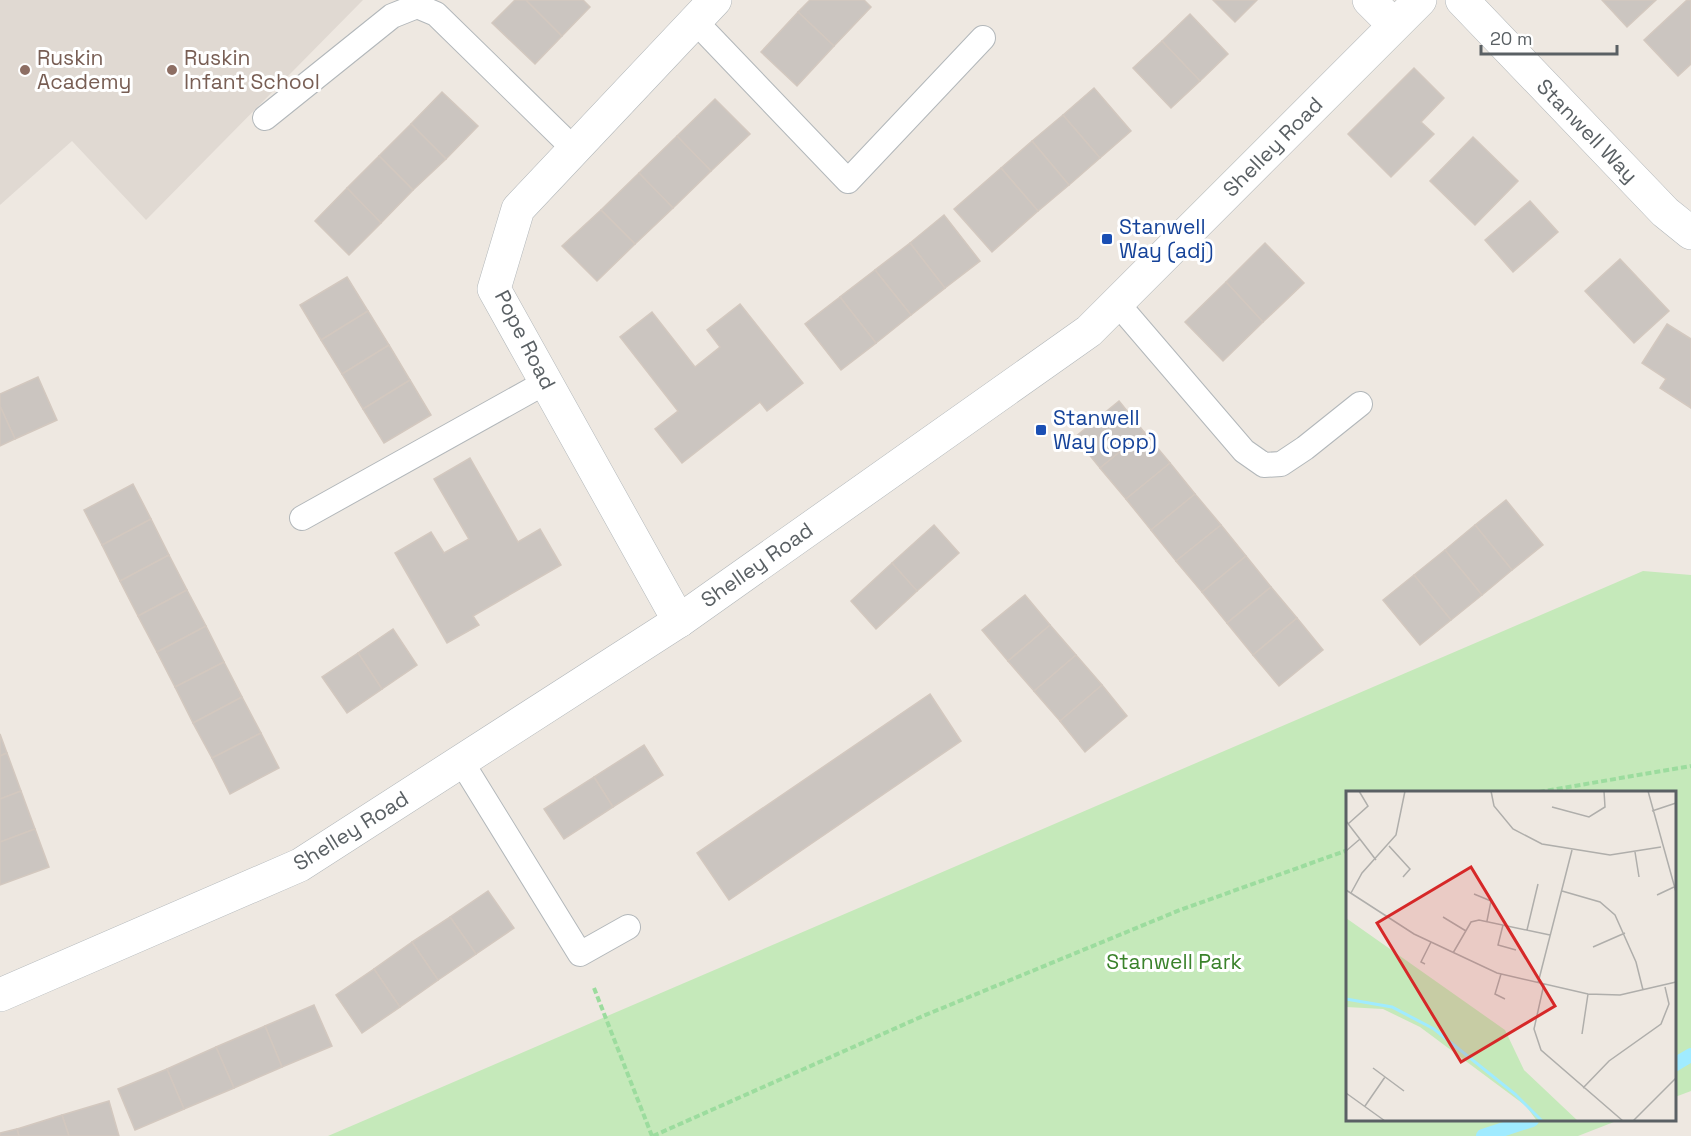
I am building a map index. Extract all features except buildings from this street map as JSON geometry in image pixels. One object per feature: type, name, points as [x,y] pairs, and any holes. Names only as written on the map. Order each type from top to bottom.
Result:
[{"type":"street","points":[[1369,0],[1394,25]]},
{"type":"street","name":"Shelley Road","points":[[0,995],[300,865],[679,621],[1089,331],[1420,0]]},
{"type":"street","name":"Stanwell Way","points":[[1462,0],[1665,212],[1691,233]]},
{"type":"street","name":"Pope Road","points":[[679,621],[494,290],[518,209],[705,10]]},
{"type":"lane","points":[[265,118],[392,16],[417,6],[436,14],[574,149]]},
{"type":"lane","points":[[705,10],[848,181],[983,38]]},
{"type":"lane","points":[[1117,303],[1244,451],[1264,465],[1281,464],[1360,404]]},
{"type":"lane","points":[[302,518],[546,382]]},
{"type":"lane","points":[[461,761],[580,954],[628,927]]},
{"type":"path","points":[[1545,791],[1691,766]]},
{"type":"path","points":[[580,954],[652,1136],[923,1016],[1169,914],[1346,850]]},
{"type":"shaded area","name":"Ruskin Infant School","points":[[0,0],[363,0],[146,220],[72,141],[0,205]]},
{"type":"green space","name":"Stanwell Park","points":[[1643,571],[1691,575],[1691,1091],[1676,1097],[1676,791],[1346,791],[1346,1121],[1616,1121],[1578,1136],[328,1136]]},
{"type":"waterway","points":[[1676,1064],[1691,1055]]},
{"type":"waterway","points":[[1483,1136],[1529,1121]]},
{"type":"place","name":"Ruskin Academy","points":[[25,70]]},
{"type":"place","name":"Ruskin Infant School","points":[[172,70]]},
{"type":"place","name":"Stanwell Way (adj)","points":[[1107,239]]},
{"type":"place","name":"Stanwell Way (opp)","points":[[1041,430]]}]
